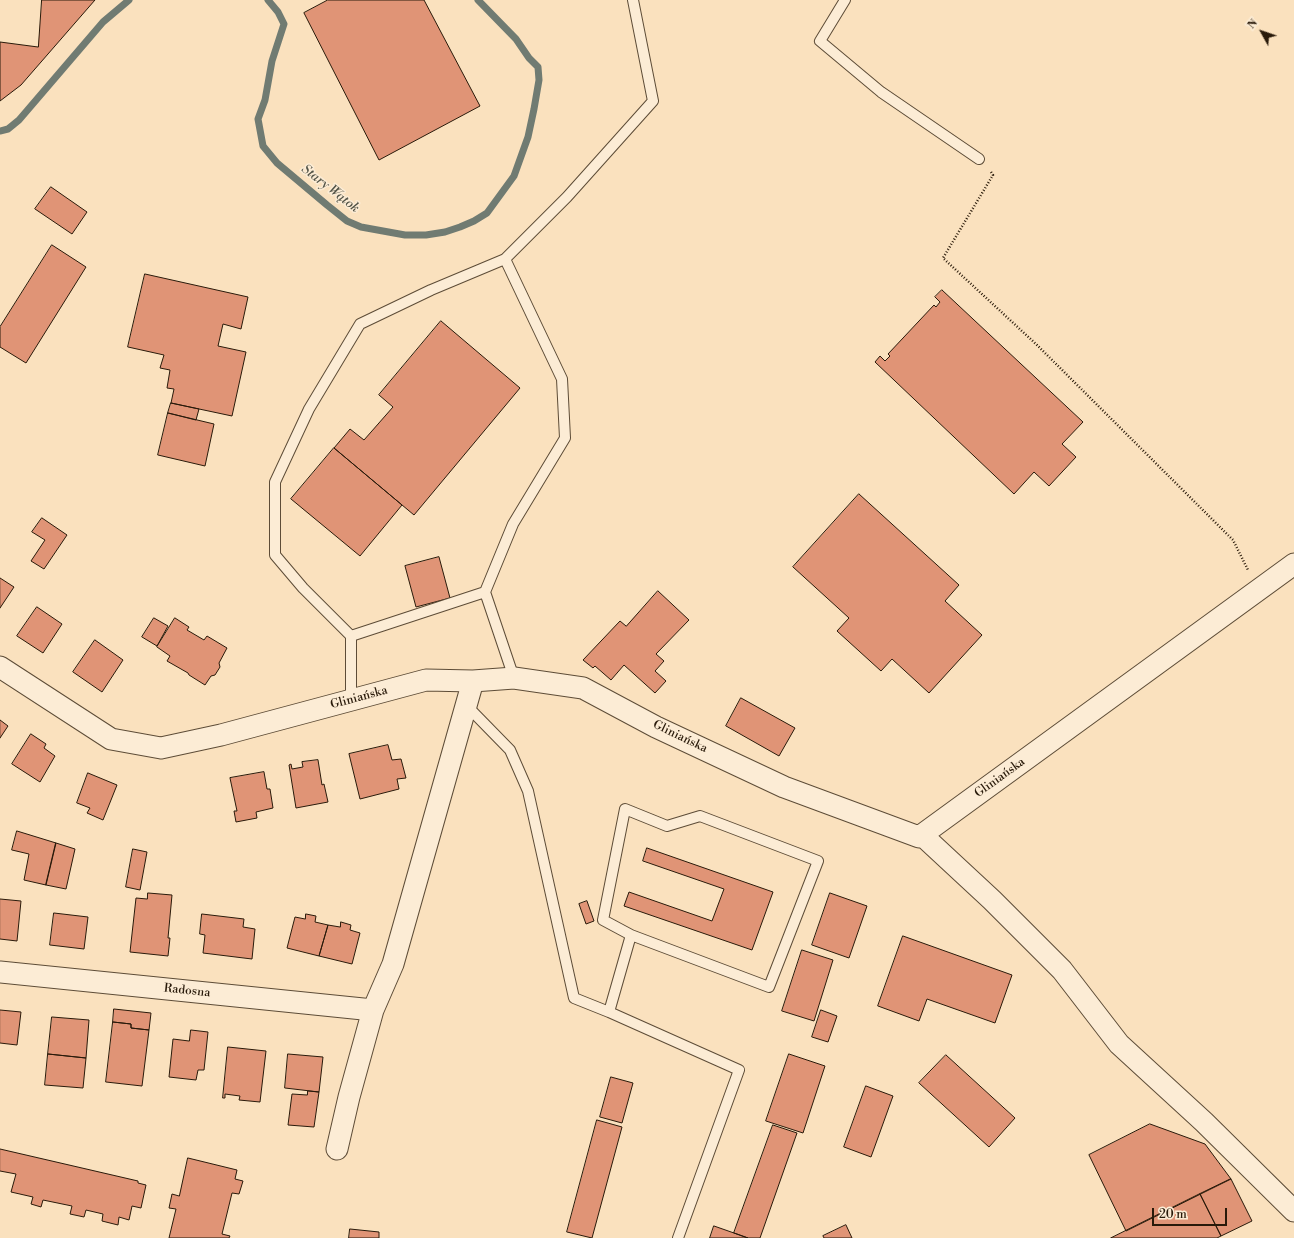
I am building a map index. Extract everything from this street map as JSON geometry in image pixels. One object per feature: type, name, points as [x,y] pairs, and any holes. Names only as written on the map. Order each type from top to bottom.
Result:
[{"type":"street","name":"Gliniańska","points":[[0,667],[111,739],[161,748],[221,735],[426,680],[473,681],[514,678],[583,688],[656,727],[784,787],[919,837],[1294,564]]},
{"type":"street","points":[[337,1149],[349,1097],[373,1010],[393,964],[473,681]]},
{"type":"street","points":[[922,835],[992,900],[1062,970],[1119,1044],[1204,1122],[1294,1211]]},
{"type":"street","name":"Radosna","points":[[0,972],[373,1010]]},
{"type":"lane","points":[[351,700],[351,636],[303,588],[275,556],[275,482],[309,409],[360,324],[431,290],[505,259],[567,198],[653,101],[633,0]]},
{"type":"lane","points":[[845,0],[820,41],[881,92],[978,159]]},
{"type":"lane","points":[[505,259],[562,379],[565,438],[513,524],[485,592],[514,678]]},
{"type":"lane","points":[[351,636],[485,592]]},
{"type":"lane","points":[[466,705],[510,750],[528,791],[574,998],[739,1070],[678,1238]]},
{"type":"lane","points":[[624,809],[667,826],[700,816],[818,862],[769,987],[631,935],[603,920],[624,809]]},
{"type":"lane","points":[[609,1012],[631,935]]},
{"type":"path","points":[[978,159],[993,175],[943,258],[1037,345],[1233,540],[1257,590]]},
{"type":"building","points":[[42,0],[95,0],[21,85],[0,101],[0,42],[38,47]]},
{"type":"building","points":[[328,0],[424,0],[480,106],[379,160],[304,13]]},
{"type":"building","points":[[51,187],[87,212],[72,234],[35,209]]},
{"type":"building","points":[[52,245],[86,267],[26,363],[0,347],[0,327]]},
{"type":"building","points":[[145,274],[248,297],[241,329],[223,324],[218,346],[246,352],[232,416],[171,403],[174,389],[167,388],[170,370],[160,368],[164,355],[128,347]]},
{"type":"building","points":[[942,290],[1083,422],[1062,444],[1076,457],[1049,486],[1034,472],[1014,494],[875,362],[880,356],[885,361],[890,356],[888,354],[934,305],[936,307],[940,302],[935,297]]},
{"type":"building","points":[[441,321],[520,388],[414,515],[334,448],[350,429],[364,440],[393,407],[379,395]]},
{"type":"building","points":[[171,403],[199,409],[196,420],[168,413]]},
{"type":"building","points":[[168,413],[214,424],[205,466],[158,455]]},
{"type":"building","points":[[334,448],[402,505],[360,556],[291,499]]},
{"type":"building","points":[[859,494],[959,585],[945,601],[982,635],[929,693],[892,659],[881,671],[837,631],[849,618],[793,567]]},
{"type":"building","points":[[42,518],[67,535],[44,569],[31,561],[45,540],[32,532]]},
{"type":"building","points":[[439,557],[450,598],[416,607],[405,566]]},
{"type":"building","points":[[0,578],[14,587],[0,608]]},
{"type":"building","points":[[658,591],[689,620],[656,654],[664,661],[655,671],[666,681],[655,693],[624,665],[611,680],[595,666],[593,668],[583,660],[620,621],[626,626]]},
{"type":"building","points":[[37,607],[62,624],[43,653],[17,636]]},
{"type":"building","points":[[154,618],[168,626],[157,646],[142,637]]},
{"type":"building","points":[[175,618],[189,627],[187,630],[204,640],[207,636],[227,648],[219,663],[220,667],[215,675],[211,676],[205,685],[167,661],[170,656],[157,647]]},
{"type":"building","points":[[95,640],[123,660],[102,692],[73,672]]},
{"type":"building","points":[[741,698],[795,728],[779,756],[726,726]]},
{"type":"building","points":[[0,720],[8,726],[0,738]]},
{"type":"building","points":[[31,734],[46,744],[44,748],[55,756],[40,782],[12,764]]},
{"type":"building","points":[[388,745],[392,760],[401,759],[406,778],[397,779],[399,789],[360,799],[349,754]]},
{"type":"building","points":[[318,760],[322,785],[324,784],[328,802],[296,808],[289,765],[291,764],[292,769],[303,767],[302,762]]},
{"type":"building","points":[[264,772],[267,789],[270,789],[273,808],[256,812],[257,818],[236,822],[234,811],[237,811],[230,778]]},
{"type":"building","points":[[88,773],[117,785],[103,820],[87,813],[90,808],[77,803]]},
{"type":"building","points":[[17,831],[56,843],[46,885],[24,880],[29,854],[12,850]]},
{"type":"building","points":[[56,843],[75,849],[66,889],[46,885]]},
{"type":"building","points":[[647,848],[773,892],[752,950],[624,906],[629,892],[712,921],[724,889],[643,861]]},
{"type":"building","points":[[133,849],[147,852],[140,890],[126,887]]},
{"type":"building","points":[[148,893],[172,895],[168,956],[130,952],[136,898],[147,899]]},
{"type":"building","points":[[830,893],[867,906],[849,958],[812,945]]},
{"type":"building","points":[[0,899],[21,901],[17,941],[0,939]]},
{"type":"building","points":[[587,901],[594,921],[586,924],[579,904]]},
{"type":"building","points":[[54,913],[88,917],[84,949],[50,945]]},
{"type":"building","points":[[202,914],[244,919],[243,927],[255,929],[252,959],[203,953],[205,935],[200,934]]},
{"type":"building","points":[[306,914],[316,916],[315,922],[328,925],[319,956],[287,948],[295,917],[305,919]]},
{"type":"building","points":[[341,922],[351,925],[350,930],[360,933],[352,964],[319,956],[328,925],[340,927]]},
{"type":"building","points":[[903,936],[1012,975],[995,1023],[927,999],[919,1021],[878,1006]]},
{"type":"building","points":[[802,950],[833,960],[814,1021],[782,1011]]},
{"type":"building","points":[[114,1009],[151,1013],[149,1030],[131,1028],[131,1024],[113,1022]]},
{"type":"building","points":[[0,1010],[21,1012],[17,1045],[0,1043]]},
{"type":"building","points":[[821,1010],[837,1016],[828,1042],[812,1037]]},
{"type":"building","points":[[52,1017],[89,1020],[86,1058],[48,1054]]},
{"type":"building","points":[[113,1022],[131,1024],[131,1028],[149,1030],[142,1086],[106,1082]]},
{"type":"building","points":[[191,1030],[208,1032],[204,1070],[198,1070],[196,1080],[169,1077],[173,1039],[189,1041]]},
{"type":"building","points":[[228,1047],[266,1051],[260,1102],[239,1100],[240,1096],[225,1094],[225,1098],[223,1098]]},
{"type":"building","points":[[48,1054],[86,1058],[83,1088],[45,1085]]},
{"type":"building","points":[[288,1054],[323,1057],[319,1092],[285,1088]]},
{"type":"building","points":[[789,1054],[825,1066],[803,1133],[766,1121]]},
{"type":"building","points":[[946,1055],[1015,1118],[989,1147],[919,1083]]},
{"type":"building","points":[[611,1077],[633,1083],[622,1123],[600,1117]]},
{"type":"building","points":[[866,1086],[893,1096],[871,1157],[844,1147]]},
{"type":"building","points":[[308,1091],[319,1092],[314,1127],[288,1125],[292,1094],[307,1095]]},
{"type":"building","points":[[597,1120],[622,1127],[592,1238],[567,1232]]},
{"type":"building","points":[[1150,1124],[1205,1144],[1231,1179],[1126,1231],[1089,1155]]},
{"type":"building","points":[[773,1125],[797,1133],[760,1238],[748,1238],[734,1233]]},
{"type":"building","points":[[0,1149],[138,1181],[138,1183],[146,1185],[141,1208],[132,1206],[129,1220],[119,1217],[118,1225],[102,1221],[103,1214],[86,1210],[84,1217],[70,1214],[72,1206],[43,1200],[41,1207],[31,1204],[33,1197],[11,1192],[16,1174],[0,1171]]},
{"type":"building","points":[[188,1158],[237,1170],[235,1179],[243,1181],[239,1194],[232,1193],[222,1234],[230,1236],[229,1238],[169,1238],[176,1209],[169,1208],[172,1194],[179,1196]]},
{"type":"building","points":[[1231,1179],[1252,1221],[1221,1236],[1200,1194]]},
{"type":"building","points":[[1200,1194],[1221,1236],[1217,1238],[1111,1238]]},
{"type":"building","points":[[846,1225],[852,1238],[824,1238],[823,1236]]},
{"type":"building","points":[[714,1226],[734,1233],[748,1238],[710,1238]]},
{"type":"building","points":[[350,1229],[379,1232],[379,1238],[349,1238]]},
{"type":"waterway","name":"Stary Wątok","points":[[0,131],[8,129],[19,120],[103,22],[129,0]]},
{"type":"waterway","name":"Stary Wątok","points":[[268,0],[278,12],[284,24],[272,61],[265,100],[258,119],[263,146],[277,163],[347,221],[361,227],[405,235],[426,235],[445,232],[474,221],[487,213],[514,176],[528,137],[539,80],[538,67],[529,58],[516,39],[478,0]]}]
